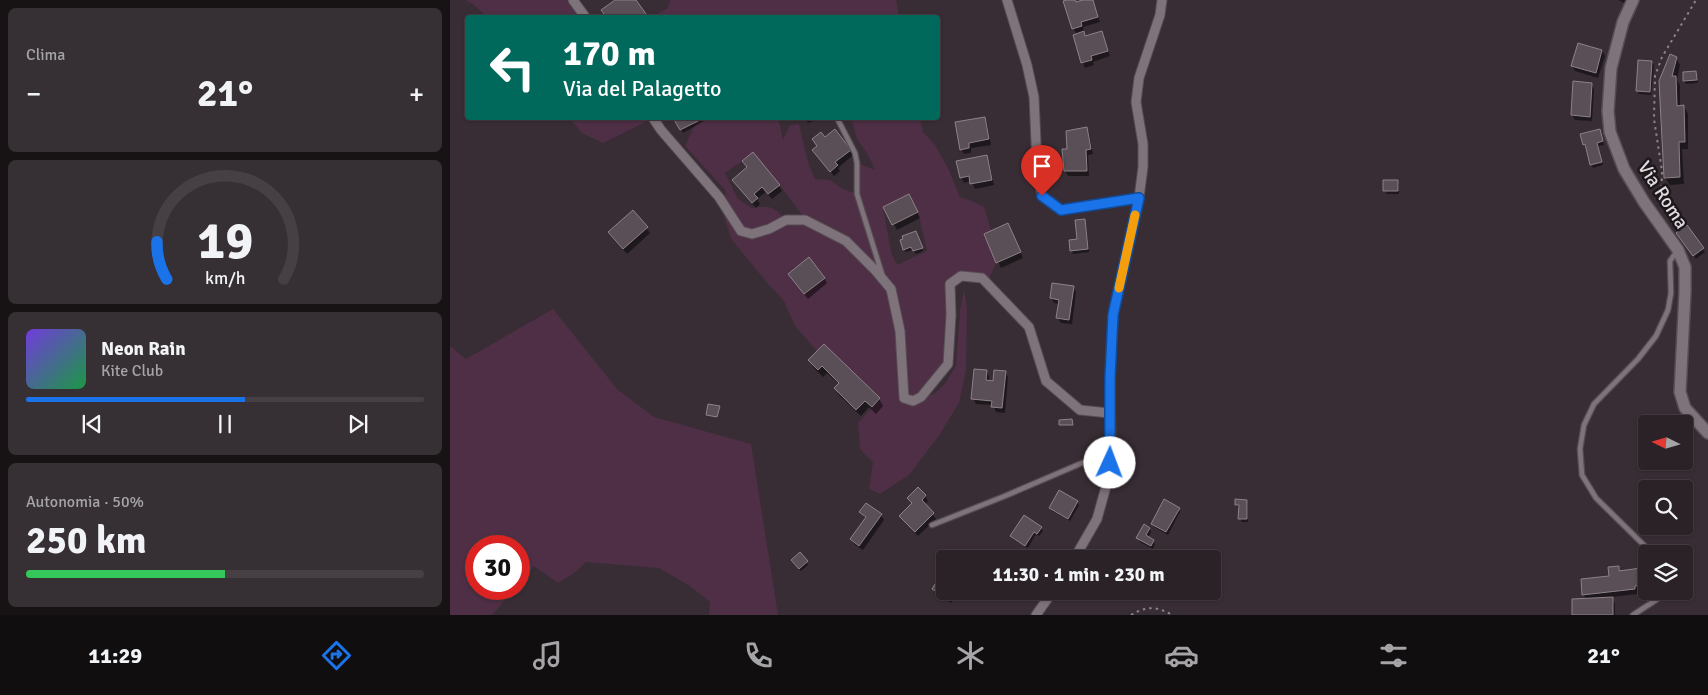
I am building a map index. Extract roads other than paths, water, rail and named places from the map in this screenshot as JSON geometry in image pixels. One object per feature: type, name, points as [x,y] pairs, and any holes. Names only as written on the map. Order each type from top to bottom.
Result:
[{"type":"main road","name":"Via Roma","points":[[1633,0],[1623,22],[1611,68],[1608,111],[1610,132],[1624,169],[1678,250],[1685,267],[1679,376],[1680,392],[1685,408],[1708,433]]},
{"type":"street","points":[[573,0],[584,15]]},
{"type":"street","points":[[1007,0],[1027,65],[1034,97],[1037,165],[1042,196],[1061,210],[1139,198]]},
{"type":"street","points":[[1079,550],[1097,519],[1109,476],[1109,413],[1113,315],[1139,198],[1143,167],[1143,144],[1136,102],[1139,78],[1160,15],[1162,0]]},
{"type":"street","points":[[654,120],[719,196],[741,231],[752,234],[769,229],[786,220],[805,220],[846,241],[884,280],[891,289],[900,331],[904,398],[913,401],[922,397],[948,364],[951,315],[950,284],[961,276],[982,278],[1029,327],[1046,381],[1080,410],[1109,413]]},
{"type":"street","points":[[1037,615],[1047,600]]},
{"type":"lane","points":[[838,120],[855,153],[857,163],[857,194],[884,280]]},
{"type":"lane","points":[[1644,545],[1596,498],[1582,475],[1580,450],[1584,425],[1594,404],[1638,359],[1656,336],[1668,310],[1671,293],[1670,261],[1678,250]]},
{"type":"lane","points":[[932,525],[1110,451]]},
{"type":"lane","points":[[1633,615],[1656,600]]}]
